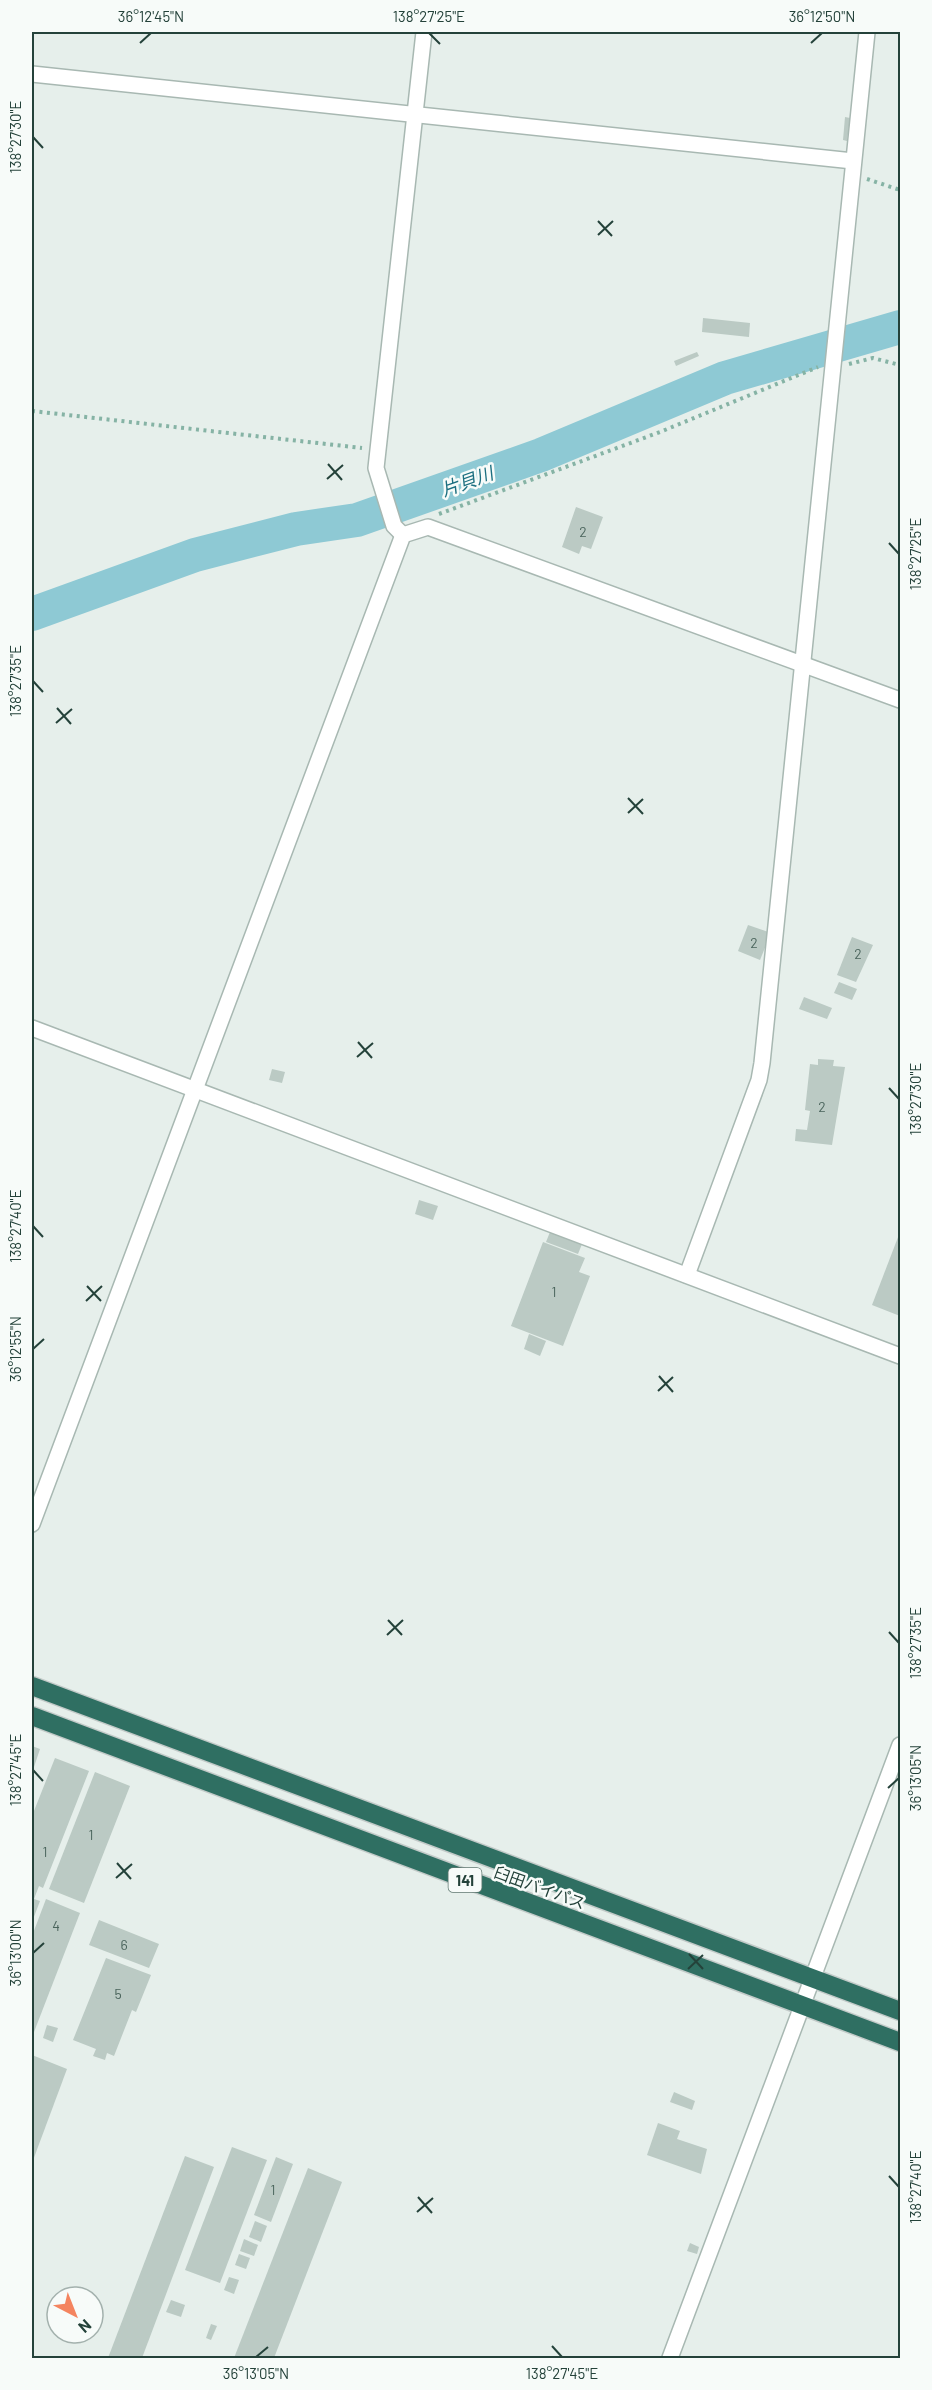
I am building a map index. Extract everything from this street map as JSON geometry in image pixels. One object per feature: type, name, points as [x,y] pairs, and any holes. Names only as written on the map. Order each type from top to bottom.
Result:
[{"type":"highway","name":"臼田バイパス","points":[[32,1686],[900,2011]]},
{"type":"highway","name":"臼田バイパス","points":[[32,1716],[900,2042]]},
{"type":"street","points":[[32,1524],[195,1089],[398,530],[377,476],[377,449],[424,32]]},
{"type":"street","points":[[687,1275],[759,1080],[762,1062],[867,32]]},
{"type":"street","points":[[32,74],[415,116],[852,168]]},
{"type":"street","points":[[398,530],[428,527],[900,700]]},
{"type":"street","points":[[32,1028],[900,1356]]},
{"type":"street","points":[[670,2358],[900,1745]]},
{"type":"path","points":[[852,168],[900,190]]},
{"type":"path","points":[[435,515],[660,432],[819,367],[835,362],[873,358],[900,365]]},
{"type":"path","points":[[32,411],[377,449]]},
{"type":"building","points":[[845,117],[850,118],[847,141],[843,140]]},
{"type":"building","points":[[703,318],[750,323],[749,337],[702,332]]},
{"type":"building","points":[[697,352],[699,356],[676,366],[674,361]]},
{"type":"building","points":[[576,507],[603,517],[591,549],[582,546],[579,554],[562,547]]},
{"type":"building","points":[[748,925],[771,933],[760,960],[738,951]]},
{"type":"building","points":[[852,937],[873,945],[856,982],[837,975]]},
{"type":"building","points":[[839,982],[857,989],[852,1000],[834,993]]},
{"type":"building","points":[[804,997],[832,1008],[827,1019],[799,1009]]},
{"type":"building","points":[[818,1059],[834,1060],[833,1066],[845,1067],[832,1145],[795,1141],[796,1129],[807,1130],[810,1111],[805,1110],[810,1064],[818,1065]]},
{"type":"building","points":[[272,1069],[285,1072],[282,1083],[269,1080]]},
{"type":"building","points":[[419,1200],[438,1206],[433,1220],[415,1214]]},
{"type":"building","points":[[550,1232],[582,1244],[578,1254],[546,1242]]},
{"type":"building","points":[[900,1232],[900,1316],[872,1305]]},
{"type":"building","points":[[543,1242],[585,1258],[579,1272],[590,1276],[563,1346],[511,1326]]},
{"type":"building","points":[[529,1334],[546,1341],[540,1356],[524,1349]]},
{"type":"building","points":[[32,1746],[40,1749],[33,1770],[32,1769]]},
{"type":"building","points":[[55,1758],[89,1771],[43,1888],[39,1886],[34,1899],[40,1901],[32,1922],[32,1816]]},
{"type":"building","points":[[95,1772],[130,1786],[84,1903],[49,1889]]},
{"type":"building","points":[[46,1899],[80,1913],[34,2032],[32,2031],[32,1936]]},
{"type":"building","points":[[99,1920],[159,1944],[149,1968],[89,1945]]},
{"type":"building","points":[[106,1958],[151,1975],[136,2012],[132,2010],[114,2056],[107,2053],[105,2060],[93,2056],[96,2049],[73,2040]]},
{"type":"building","points":[[47,2025],[58,2028],[53,2042],[43,2038]]},
{"type":"building","points":[[32,2055],[67,2069],[32,2163]]},
{"type":"building","points":[[674,2092],[695,2101],[692,2110],[670,2102]]},
{"type":"building","points":[[658,2123],[680,2131],[677,2139],[707,2149],[701,2174],[647,2155]]},
{"type":"building","points":[[232,2147],[267,2160],[220,2283],[185,2270]]},
{"type":"building","points":[[185,2156],[214,2167],[142,2358],[108,2358]]},
{"type":"building","points":[[276,2157],[293,2164],[271,2222],[254,2215]]},
{"type":"building","points":[[308,2168],[342,2182],[274,2358],[234,2358]]},
{"type":"building","points":[[255,2221],[267,2226],[261,2242],[249,2237]]},
{"type":"building","points":[[244,2239],[258,2245],[254,2256],[240,2251]]},
{"type":"building","points":[[690,2243],[699,2247],[697,2254],[687,2251]]},
{"type":"building","points":[[239,2254],[250,2258],[246,2269],[235,2265]]},
{"type":"building","points":[[229,2277],[239,2280],[234,2294],[224,2290]]},
{"type":"building","points":[[171,2300],[185,2305],[181,2317],[166,2312]]},
{"type":"building","points":[[211,2324],[217,2326],[211,2340],[206,2338]]},
{"type":"waterway","name":"片貝川","points":[[32,614],[195,555],[296,529],[357,520],[541,455],[725,378],[900,327]]}]
